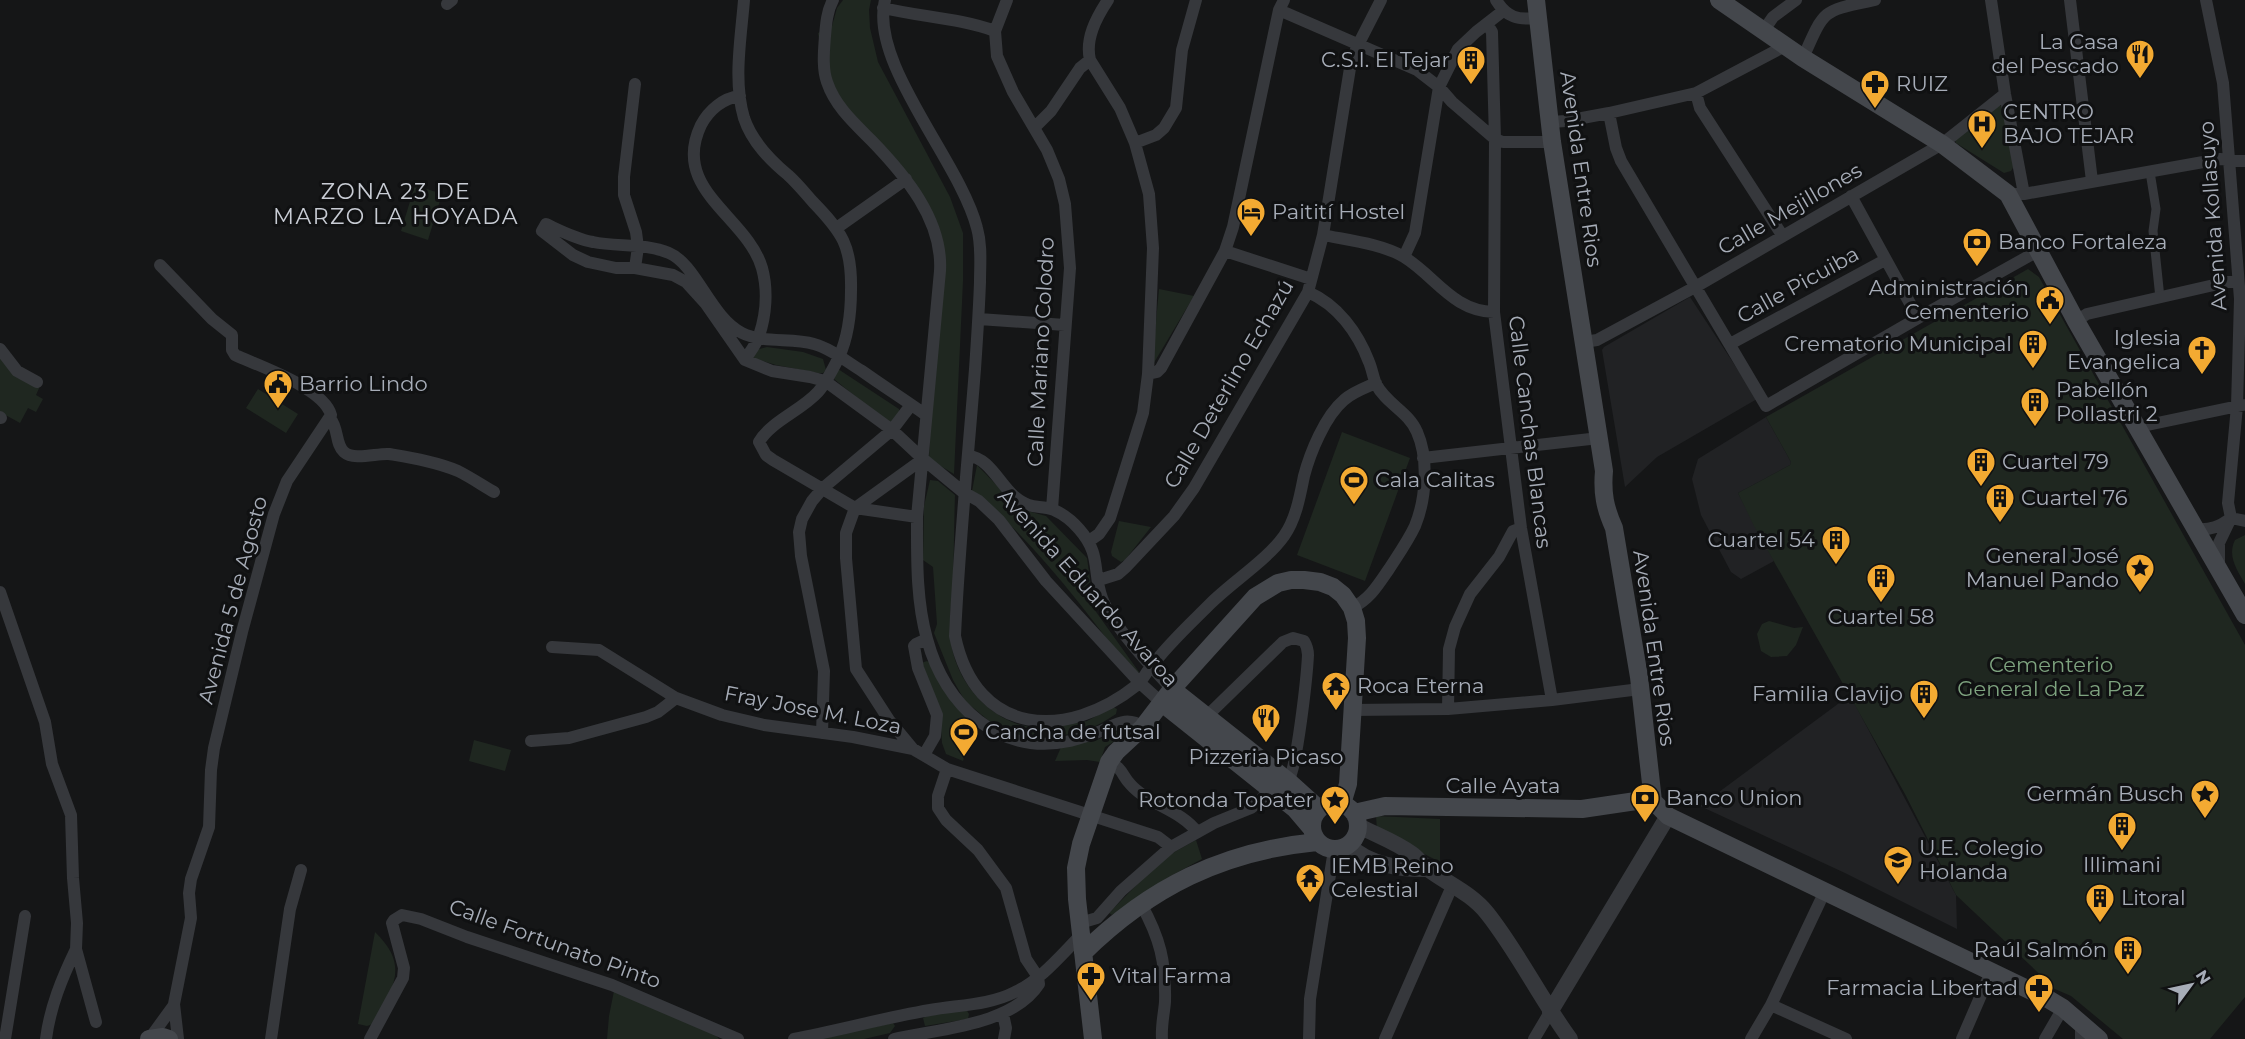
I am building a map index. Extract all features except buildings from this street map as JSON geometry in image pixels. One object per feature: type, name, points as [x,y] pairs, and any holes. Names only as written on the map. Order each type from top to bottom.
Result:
[{"type":"main road","points":[[1719,0],[1803,58],[1942,144],[2016,194],[2038,251],[2076,321],[2196,529],[2218,572],[2245,615]]},
{"type":"main road","name":"Avenida Entre Rios","points":[[1537,9],[1552,142],[1604,471],[1602,490],[1606,509],[1614,528],[1640,689],[1653,801]]},
{"type":"main road","points":[[1094,1039],[1081,937],[1076,868],[1090,815],[1109,762],[1116,752],[1143,727],[1167,696],[1255,597],[1278,583],[1291,580],[1320,582],[1334,587],[1344,595],[1352,608],[1357,638],[1348,784],[1357,835],[1342,848],[1325,848],[1314,835],[1313,818],[1319,810],[1329,804],[1352,814]]},
{"type":"main road","name":"Avenida Eduardo Avaroa","points":[[1167,696],[1207,716],[1288,781],[1319,810]]},
{"type":"main road","name":"Avenida Eduardo Avaroa","points":[[1167,696],[1303,816],[1314,835]]},
{"type":"main road","name":"Calle Ayata","points":[[1352,814],[1385,806],[1582,809],[1636,801],[1653,801]]},
{"type":"main road","points":[[1653,801],[1668,816],[2063,1008],[2083,1032],[2099,1039]]},
{"type":"main road","points":[[1081,937],[1104,933],[1141,904],[1172,884],[1204,869],[1238,856],[1290,844],[1314,835]]},
{"type":"main road","points":[[149,1038],[169,1039]]},
{"type":"street","points":[[744,0],[739,58],[740,96],[745,119],[772,162],[790,177],[838,227],[848,255],[851,286],[848,325],[839,356],[825,381],[817,392],[767,432],[759,442],[766,455],[855,508],[917,517]]},
{"type":"street","points":[[832,0],[824,43],[824,71],[827,82],[838,104],[906,179],[934,232],[940,258],[917,517],[918,576],[927,639],[945,680],[974,717],[1006,738],[1032,744],[1049,744],[1087,736],[1126,721],[1134,721],[1143,727]]},
{"type":"street","points":[[1007,0],[995,31],[950,19],[905,13],[884,4],[885,37],[897,71],[962,189],[978,230],[979,319],[963,492],[955,636],[959,654],[975,685],[1001,709],[1017,717],[1048,722],[1077,718],[1092,712],[1111,703],[1140,683],[1151,666],[1210,603],[1284,536],[1300,499],[1309,460],[1318,438],[1338,406],[1356,392],[1376,383]]},
{"type":"street","points":[[1089,541],[1099,534],[1110,518],[1143,413],[1148,374],[1152,221],[1149,194],[1135,143],[1115,99],[1090,60],[1089,44],[1095,22],[1108,0]]},
{"type":"street","points":[[1135,143],[1156,135],[1164,128],[1176,108],[1182,51],[1196,0]]},
{"type":"street","name":"Calle Deterlino Echazú","points":[[1099,580],[1110,577],[1126,567],[1174,516],[1194,488],[1308,292],[1323,235],[1352,62],[1381,0]]},
{"type":"street","points":[[1496,0],[1503,11],[1525,19],[1537,9]]},
{"type":"street","points":[[1764,30],[1773,17],[1796,0]]},
{"type":"street","points":[[1803,58],[1820,20],[1834,8],[1875,0]]},
{"type":"street","points":[[1991,0],[2005,94],[2016,194],[2220,159],[2245,160]]},
{"type":"street","points":[[2070,0],[2092,181]]},
{"type":"street","name":"Avenida Kollasuyo","points":[[2206,0],[2223,83],[2238,282],[2242,298],[2241,405],[2228,503],[2231,518],[2219,543],[2218,572]]},
{"type":"street","points":[[1148,374],[1161,368],[1225,251],[1233,227],[1281,5],[1358,45],[1417,70],[1439,87],[1452,102],[1495,139],[1503,142],[1552,142]]},
{"type":"street","points":[[1404,257],[1415,233],[1439,87],[1458,49],[1503,11]]},
{"type":"street","name":"Calle Canchas Blancas","points":[[1488,24],[1492,32],[1495,139],[1494,312],[1521,528],[1552,700]]},
{"type":"street","name":"Calle Mariano Colodro","points":[[995,31],[995,44],[1003,72],[1035,127],[1059,180],[1065,204],[1070,268],[1052,509]]},
{"type":"street","points":[[1550,122],[1609,113],[1696,93],[1785,46]]},
{"type":"street","points":[[1035,127],[1052,111],[1080,68],[1090,60]]},
{"type":"street","points":[[635,84],[624,177],[624,195],[636,232],[638,247],[635,268]]},
{"type":"street","points":[[1696,93],[1700,108],[1782,235]]},
{"type":"street","name":"Calle Mejillones","points":[[1584,342],[1597,340],[1697,286],[1942,144],[2005,94]]},
{"type":"street","points":[[740,96],[721,102],[703,122],[697,135],[694,157],[698,175],[707,192],[716,206],[745,238],[762,267],[766,297],[758,338],[745,360],[706,304],[686,282],[673,275],[635,268],[608,267],[588,262],[573,255],[542,231],[546,224],[593,242],[664,251],[680,260],[732,327],[758,338],[799,340],[818,345],[839,356],[926,415]]},
{"type":"street","points":[[1609,113],[1621,161],[1766,406],[2038,251]]},
{"type":"street","points":[[2147,172],[2156,209],[2153,231],[2160,298]]},
{"type":"street","points":[[838,227],[906,179]]},
{"type":"street","points":[[1851,196],[1918,318]]},
{"type":"street","points":[[1323,235],[1375,246],[1404,257],[1461,304],[1480,311],[1494,312]]},
{"type":"street","points":[[1225,251],[1311,279]]},
{"type":"street","name":"Calle Picuiba","points":[[1730,344],[1885,260]]},
{"type":"street","points":[[160,265],[212,319],[232,335],[232,350],[235,355],[320,398],[330,410],[330,418],[335,424],[339,444],[345,453],[351,456],[386,454],[435,464],[458,471],[494,492]]},
{"type":"street","points":[[2076,321],[2087,314],[2227,282],[2238,282]]},
{"type":"street","points":[[1308,292],[1329,304],[1353,331],[1370,363],[1380,392],[1409,419],[1417,430],[1423,458],[1421,506],[1415,525],[1402,549],[1369,597],[1352,608]]},
{"type":"street","points":[[979,319],[1065,325]]},
{"type":"street","points":[[0,349],[17,371],[37,382]]},
{"type":"street","name":"Avenida Eduardo Avaroa","points":[[745,360],[772,371],[825,381],[892,430],[963,492],[980,501],[999,520],[1047,580],[1140,683],[1167,696]]},
{"type":"street","points":[[822,733],[824,671],[806,582],[799,532],[806,510],[823,488],[892,430],[911,405]]},
{"type":"street","points":[[2138,427],[2241,405]]},
{"type":"street","name":"Avenida 5 de Agosto","points":[[178,1039],[174,1004],[191,918],[189,893],[191,879],[209,827],[214,748],[242,632],[274,514],[287,481],[330,418]]},
{"type":"street","points":[[1423,458],[1599,438]]},
{"type":"street","name":"Avenida Eduardo Avaroa","points":[[968,456],[981,460],[1004,486],[1025,504],[1037,509],[1052,509],[1077,527],[1089,541],[1094,553],[1103,600],[1151,666],[1167,696]]},
{"type":"street","points":[[923,459],[855,508],[846,533],[846,558],[856,669],[889,720],[918,752],[935,736],[938,725],[937,715],[918,668],[914,646],[927,639]]},
{"type":"street","points":[[2196,529],[2208,530],[2218,527],[2231,518],[2245,521]]},
{"type":"street","points":[[1448,709],[1449,649],[1462,609],[1470,594],[1499,557],[1513,531],[1521,528]]},
{"type":"street","points":[[0,592],[45,722],[52,764],[71,815],[77,923],[76,949],[96,1022]]},
{"type":"street","points":[[1207,716],[1283,642],[1293,638],[1304,641],[1308,653],[1302,709],[1293,770],[1288,781]]},
{"type":"street","name":"Fray Jose M. Loza","points":[[552,647],[599,650],[676,698],[722,715],[764,725],[878,741],[918,752],[947,769],[1158,837],[1171,847]]},
{"type":"street","points":[[1351,710],[1448,709],[1552,700],[1640,689]]},
{"type":"street","points":[[531,741],[569,738],[646,717],[658,712],[676,698]]},
{"type":"street","points":[[1048,722],[1049,744]]},
{"type":"street","points":[[1109,762],[1120,767],[1131,785],[1181,818],[1197,832]]},
{"type":"street","points":[[894,1039],[1003,1014],[1030,996],[1039,984],[1038,977],[1026,959],[1006,888],[978,850],[946,820],[938,808],[938,795],[947,769]]},
{"type":"street","points":[[794,1039],[808,1038],[912,1013],[977,1003],[1012,994],[1038,977],[1081,937],[1121,891],[1171,847],[1226,816],[1251,807],[1260,801],[1270,788]]},
{"type":"street","points":[[1352,814],[1472,898],[1496,925],[1550,1012],[1570,1039]]},
{"type":"street","points":[[1534,1039],[1668,816]]},
{"type":"street","points":[[1309,1039],[1310,999],[1342,848],[1411,870],[1427,868]]},
{"type":"street","points":[[271,1039],[290,909],[301,870]]},
{"type":"street","points":[[1385,1039],[1453,884]]},
{"type":"street","points":[[1751,1039],[1771,1005],[1825,891]]},
{"type":"street","points":[[1141,904],[1155,929],[1162,953],[1165,977],[1162,1039]]},
{"type":"street","name":"Calle Fortunato Pinto","points":[[370,1039],[402,978],[404,968],[392,923],[402,915],[421,919],[467,937],[612,985],[723,1036],[738,1039]]},
{"type":"street","points":[[5,1039],[25,916]]},
{"type":"street","points":[[46,1039],[53,1006],[63,976],[76,949]]},
{"type":"street","points":[[1962,1039],[1991,972]]},
{"type":"street","points":[[977,1003],[980,1020]]},
{"type":"street","name":"Avenida 5 de Agosto","points":[[149,1038],[161,1026],[174,1004]]},
{"type":"street","points":[[1771,1005],[1846,1039]]},
{"type":"street","points":[[2045,1039],[2063,1008]]},
{"type":"street","points":[[912,1013],[917,1034]]},
{"type":"street","points":[[1003,1014],[1004,1039]]},
{"type":"shaded area","points":[[1690,297],[1757,399],[1657,457],[1625,487],[1602,350]]},
{"type":"shaded area","points":[[1766,417],[1791,462],[1790,465],[1738,493],[1774,561],[1741,579],[1731,572],[1701,515],[1692,479],[1698,459]]},
{"type":"shaded area","points":[[1850,695],[1956,895],[1957,929],[1845,873],[1700,806]]},
{"type":"green space","points":[[843,0],[871,0],[870,28],[878,62],[950,197],[963,233],[954,474],[929,459],[936,265],[934,239],[919,206],[826,80],[818,33],[832,26],[837,8]]},
{"type":"green space","points":[[1998,105],[2002,106],[2014,166],[2011,171],[2004,173],[1956,143],[1954,138]]},
{"type":"green space","points":[[415,185],[442,194],[428,240],[401,231]]},
{"type":"green space","name":"Cementerio General de La Paz","points":[[2028,269],[2039,277],[2245,645],[2245,997],[2210,1039],[2123,1039],[2071,996],[2048,986],[2049,983],[1956,895],[1905,794],[1754,526],[1738,493],[1790,465],[1791,462],[1766,417]]},
{"type":"green space","points":[[1159,289],[1194,296],[1152,366]]},
{"type":"green space","points":[[767,347],[803,352],[823,359],[826,370],[818,373],[753,358],[756,350]]},
{"type":"green space","points":[[0,355],[40,386],[36,395],[43,399],[36,412],[28,408],[20,423],[0,412]]},
{"type":"green space","points":[[838,369],[899,409],[900,414],[891,423],[884,420],[834,379]]},
{"type":"green space","points":[[258,389],[298,414],[286,433],[246,408]]},
{"type":"green space","name":"Cala Calitas","points":[[1342,432],[1410,458],[1365,581],[1297,555]]},
{"type":"green space","points":[[977,465],[1020,509],[1046,516],[1087,558],[1094,609],[1139,672],[1135,676],[1038,554],[995,510],[972,491]]},
{"type":"green space","points":[[930,480],[938,481],[955,495],[950,627],[956,662],[970,688],[991,710],[1017,724],[1040,729],[1041,734],[1032,738],[994,725],[965,701],[953,680],[934,633],[937,624],[933,567],[923,560],[924,506]]},
{"type":"green space","points":[[1119,521],[1151,527],[1121,562],[1112,556],[1111,552]]},
{"type":"green space","points":[[2245,535],[2245,584],[2234,563],[2232,552],[2235,540]]},
{"type":"green space","points":[[1769,621],[1794,628],[1803,627],[1796,645],[1787,656],[1771,657],[1761,651],[1757,634],[1762,624]]},
{"type":"green space","points":[[927,661],[932,664],[950,698],[974,727],[963,761],[946,754],[942,743],[941,728],[921,663]]},
{"type":"green space","points":[[1113,707],[1117,709],[1116,714],[1102,723],[1080,732],[1056,736],[1054,731],[1058,726],[1087,721]]},
{"type":"green space","points":[[1122,729],[1127,730],[1120,738],[1105,747],[1100,762],[1055,761],[1062,745],[1097,740]]},
{"type":"green space","points":[[474,740],[511,750],[505,771],[469,761]]},
{"type":"green space","points":[[1376,816],[1440,819],[1440,862],[1377,830]]},
{"type":"green space","points":[[1196,840],[1202,859],[1167,878],[1112,915],[1109,913],[1162,859]]},
{"type":"green space","points":[[375,932],[393,956],[395,978],[373,1024],[367,1026],[358,1024]]},
{"type":"green space","points":[[614,991],[713,1032],[719,1039],[607,1039]]},
{"type":"green space","points":[[966,1009],[969,1014],[968,1019],[925,1026],[923,1018],[927,1016]]},
{"type":"green space","points":[[893,1023],[895,1026],[890,1033],[864,1039],[816,1039]]},
{"type":"place","name":"La Casa del Pescado","points":[[2140,80]]},
{"type":"place","name":"C.S.I. El Tejar","points":[[1471,86]]},
{"type":"place","name":"RUIZ","points":[[1875,110]]},
{"type":"place","name":"CENTRO BAJO TEJAR","points":[[1982,150]]},
{"type":"place","name":"Paitití Hostel","points":[[1251,238]]},
{"type":"place","name":"Banco Fortaleza","points":[[1977,268]]},
{"type":"place","name":"Administración Cementerio","points":[[2050,326]]},
{"type":"place","name":"Crematorio Municipal","points":[[2033,370]]},
{"type":"place","name":"Iglesia Evangelica","points":[[2202,376]]},
{"type":"place","name":"Barrio Lindo","points":[[278,410]]},
{"type":"place","name":"Pabellón Pollastri 2","points":[[2035,428]]},
{"type":"place","name":"Cuartel 79","points":[[1981,488]]},
{"type":"place","name":"Cala Calitas","points":[[1354,506]]},
{"type":"place","name":"Cuartel 76","points":[[2000,524]]},
{"type":"place","name":"Cuartel 54","points":[[1836,566]]},
{"type":"place","name":"General José Manuel Pando","points":[[2140,594]]},
{"type":"place","name":"Cuartel 58","points":[[1881,604]]},
{"type":"place","name":"Roca Eterna","points":[[1336,712]]},
{"type":"place","name":"Familia Clavijo","points":[[1924,720]]},
{"type":"place","name":"Pizzeria Picaso","points":[[1266,744]]},
{"type":"place","name":"Cancha de futsal","points":[[964,758]]},
{"type":"place","name":"Germán Busch","points":[[2205,820]]},
{"type":"place","name":"Banco Union","points":[[1645,824]]},
{"type":"place","name":"Rotonda Topater","points":[[1335,826]]},
{"type":"place","name":"Illimani","points":[[2122,852]]},
{"type":"place","name":"U.E. Colegio Holanda","points":[[1898,886]]},
{"type":"place","name":"IEMB Reino Celestial","points":[[1310,904]]},
{"type":"place","name":"Litoral","points":[[2100,924]]},
{"type":"place","name":"Raúl Salmón","points":[[2128,976]]},
{"type":"place","name":"Vital Farma","points":[[1091,1002]]},
{"type":"place","name":"Farmacia Libertad","points":[[2039,1014]]},
{"type":"district","name":"ZONA 23 DE MARZO LA HOYADA","points":[[396,204]]}]
